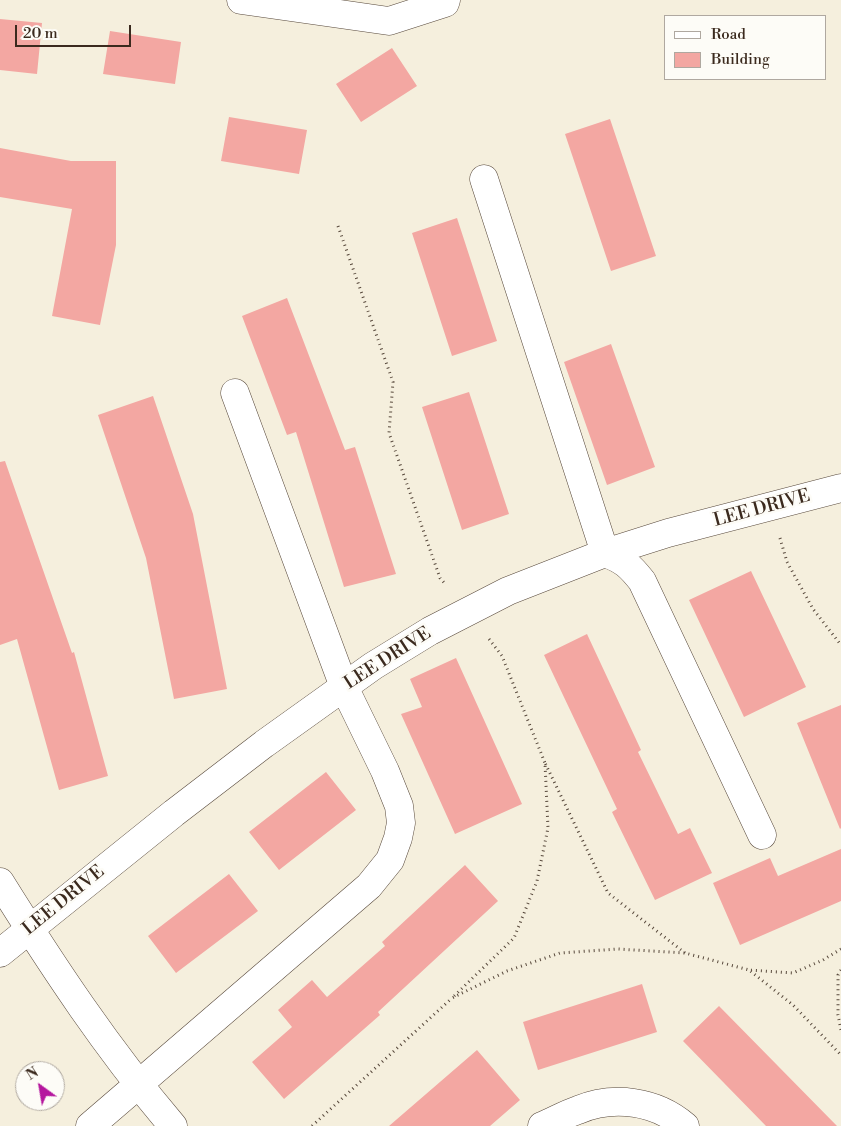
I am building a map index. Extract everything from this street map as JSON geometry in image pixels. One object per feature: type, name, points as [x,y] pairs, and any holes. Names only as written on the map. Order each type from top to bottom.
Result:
[{"type":"street","points":[[241,0],[389,21],[445,3],[446,0]]},
{"type":"street","points":[[484,179],[605,553],[622,560],[632,568],[642,581],[762,835]]},
{"type":"street","points":[[90,1126],[369,886],[390,860],[401,824],[399,806],[385,771],[344,687],[235,393]]},
{"type":"street","name":"LEE DRIVE","points":[[0,952],[264,744],[372,666],[430,631],[508,591],[605,553],[668,533],[841,488]]},
{"type":"street","points":[[0,882],[92,1024],[138,1086],[173,1126]]},
{"type":"street","points":[[542,1126],[580,1109],[606,1103],[625,1102],[644,1104],[662,1110],[678,1119],[685,1126]]},
{"type":"path","points":[[338,226],[393,382],[389,433],[440,578],[502,656],[545,763],[608,893],[685,953]]},
{"type":"path","points":[[771,506],[787,562],[814,609],[841,645]]},
{"type":"path","points":[[312,1126],[452,998],[514,938],[534,889],[548,828],[545,763]]},
{"type":"path","points":[[452,998],[507,971],[560,953],[618,949],[685,953],[749,970],[793,973],[823,960],[841,948]]},
{"type":"path","points":[[749,970],[793,1005],[841,1055]]},
{"type":"path","points":[[841,970],[838,975],[838,1015],[841,1030]]},
{"type":"building","points":[[0,19],[42,23],[37,74],[0,70]]},
{"type":"building","points":[[110,31],[181,42],[175,84],[103,74]]},
{"type":"building","points":[[392,48],[417,86],[361,122],[336,84]]},
{"type":"building","points":[[229,117],[307,130],[299,174],[221,161]]},
{"type":"building","points":[[610,119],[656,256],[611,271],[565,134]]},
{"type":"building","points":[[0,148],[71,161],[116,161],[116,245],[100,325],[52,316],[72,209],[0,197]]},
{"type":"building","points":[[457,218],[497,341],[452,356],[412,233]]},
{"type":"building","points":[[287,298],[345,450],[355,447],[396,574],[344,587],[296,432],[287,435],[242,316]]},
{"type":"building","points":[[611,344],[655,467],[607,485],[564,362]]},
{"type":"building","points":[[469,392],[509,514],[462,530],[422,407]]},
{"type":"building","points":[[153,396],[193,514],[227,689],[174,699],[146,558],[98,415]]},
{"type":"building","points":[[5,461],[72,653],[74,652],[108,776],[59,790],[17,639],[0,645],[0,462]]},
{"type":"building","points":[[751,571],[806,687],[744,717],[689,600]]},
{"type":"building","points":[[587,634],[641,750],[638,752],[678,834],[690,828],[712,873],[655,900],[612,812],[617,809],[544,655]]},
{"type":"building","points":[[456,658],[522,804],[455,834],[401,714],[422,707],[410,679]]},
{"type":"building","points":[[841,705],[841,828],[840,829],[797,723]]},
{"type":"building","points":[[326,772],[356,810],[279,870],[249,832]]},
{"type":"building","points":[[841,849],[841,901],[740,945],[713,883],[770,858],[778,876]]},
{"type":"building","points":[[465,865],[498,901],[378,1012],[380,1015],[284,1099],[252,1062],[292,1027],[278,1010],[312,980],[327,997],[385,946],[382,942]]},
{"type":"building","points":[[229,874],[258,911],[176,973],[148,936]]},
{"type":"building","points":[[642,984],[657,1032],[538,1070],[523,1022]]},
{"type":"building","points":[[719,1006],[837,1126],[766,1126],[683,1041]]},
{"type":"building","points":[[477,1050],[520,1100],[490,1126],[389,1126]]}]
